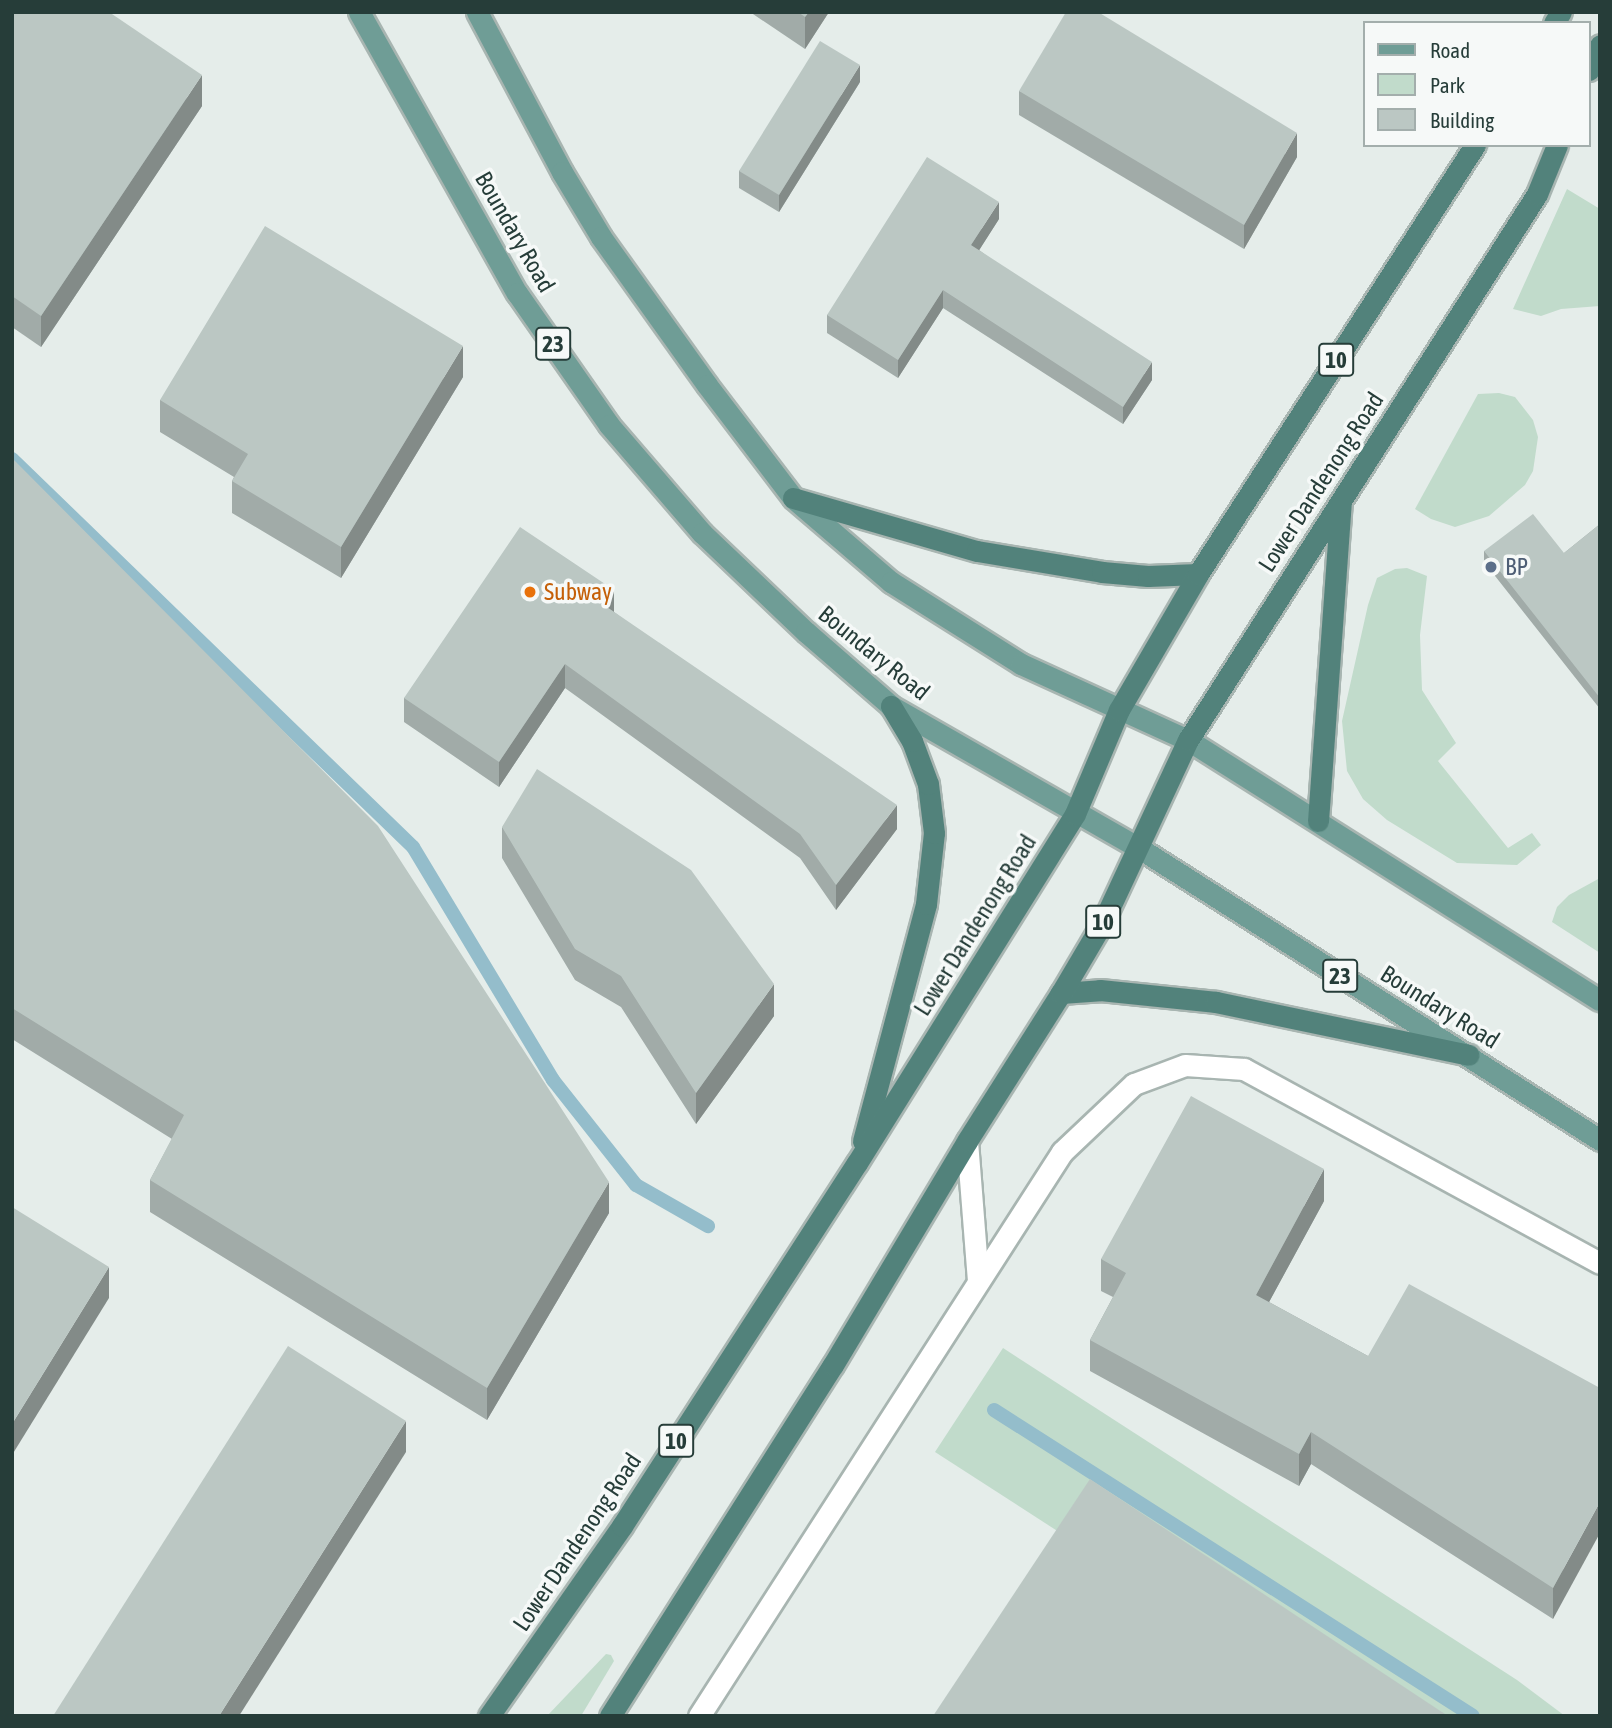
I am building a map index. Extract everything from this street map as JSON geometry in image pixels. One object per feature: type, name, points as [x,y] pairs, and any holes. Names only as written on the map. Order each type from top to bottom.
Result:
[{"type":"highway","points":[[1591,65],[1600,45]]},
{"type":"highway","name":"Lower Dandenong Road","points":[[489,1716],[622,1526],[857,1163],[1075,814],[1119,710],[1198,574],[1474,147]]},
{"type":"highway","name":"Lower Dandenong Road","points":[[610,1716],[826,1377],[967,1141],[1098,932],[1188,740],[1537,194],[1556,147]]},
{"type":"highway","points":[[793,498],[977,551],[1101,572],[1148,576],[1198,574]]},
{"type":"highway","points":[[1318,821],[1341,500]]},
{"type":"highway","points":[[857,1163],[926,904],[934,833],[929,784],[912,741],[891,706]]},
{"type":"highway","points":[[1061,993],[1100,990],[1216,1002],[1469,1055]]},
{"type":"main road","name":"Boundary Road","points":[[359,12],[517,293],[610,425],[702,533],[806,632],[891,706],[1075,814],[1139,848],[1600,1140]]},
{"type":"main road","points":[[477,12],[562,172],[601,237],[706,385],[793,498],[891,582],[1021,664],[1188,740],[1600,1000]]},
{"type":"street","points":[[699,1716],[1062,1152],[1134,1084],[1185,1065],[1244,1069],[1600,1263]]},
{"type":"street","points":[[967,1141],[978,1281]]},
{"type":"green space","points":[[1567,189],[1600,209],[1600,306],[1561,309],[1541,316],[1513,309]]},
{"type":"green space","points":[[1499,393],[1515,397],[1533,420],[1538,437],[1533,471],[1525,485],[1489,516],[1455,527],[1431,519],[1415,509],[1478,394]]},
{"type":"green space","points":[[1407,568],[1427,576],[1420,635],[1422,690],[1456,743],[1438,761],[1508,848],[1532,833],[1541,845],[1517,865],[1457,863],[1387,820],[1363,799],[1347,771],[1342,721],[1368,605],[1377,578],[1395,569]]},
{"type":"green space","points":[[1600,878],[1600,953],[1552,922],[1557,907],[1569,895]]},
{"type":"green space","points":[[1003,1348],[1517,1680],[1565,1716],[1344,1716],[935,1452]]},
{"type":"green space","points":[[606,1654],[611,1655],[614,1661],[581,1716],[547,1716]]},
{"type":"building","points":[[12,12],[109,12],[202,75],[41,316],[12,296]]},
{"type":"building","points":[[1066,12],[1098,12],[1297,133],[1244,225],[1019,91]]},
{"type":"building","points":[[820,41],[860,65],[779,195],[739,171]]},
{"type":"building","points":[[927,157],[999,202],[971,245],[1152,362],[1123,407],[943,290],[898,360],[827,315]]},
{"type":"building","points":[[265,226],[463,346],[341,547],[232,481],[248,454],[160,400]]},
{"type":"building","points":[[12,458],[378,826],[609,1182],[487,1388],[150,1180],[184,1115],[12,1008]]},
{"type":"building","points":[[1533,514],[1564,553],[1600,524],[1600,698],[1484,551]]},
{"type":"building","points":[[520,527],[614,590],[604,605],[897,805],[836,885],[800,834],[565,664],[499,762],[404,698]]},
{"type":"building","points":[[537,769],[691,870],[774,984],[696,1093],[621,976],[575,949],[502,827]]},
{"type":"building","points":[[1191,1096],[1324,1169],[1256,1295],[1368,1356],[1409,1284],[1600,1388],[1600,1502],[1553,1588],[1311,1432],[1299,1454],[1090,1340],[1126,1273],[1101,1259]]},
{"type":"building","points":[[12,1207],[109,1267],[12,1424]]},
{"type":"building","points":[[288,1346],[406,1421],[219,1716],[53,1716]]},
{"type":"building","points":[[1090,1479],[1448,1716],[933,1716]]},
{"type":"waterway","points":[[12,459],[413,847],[553,1080],[636,1185],[708,1226]]},
{"type":"waterway","points":[[994,1410],[1473,1716]]},
{"type":"place","name":"BP","points":[[1491,567]]},
{"type":"place","name":"Subway","points":[[530,592]]}]
